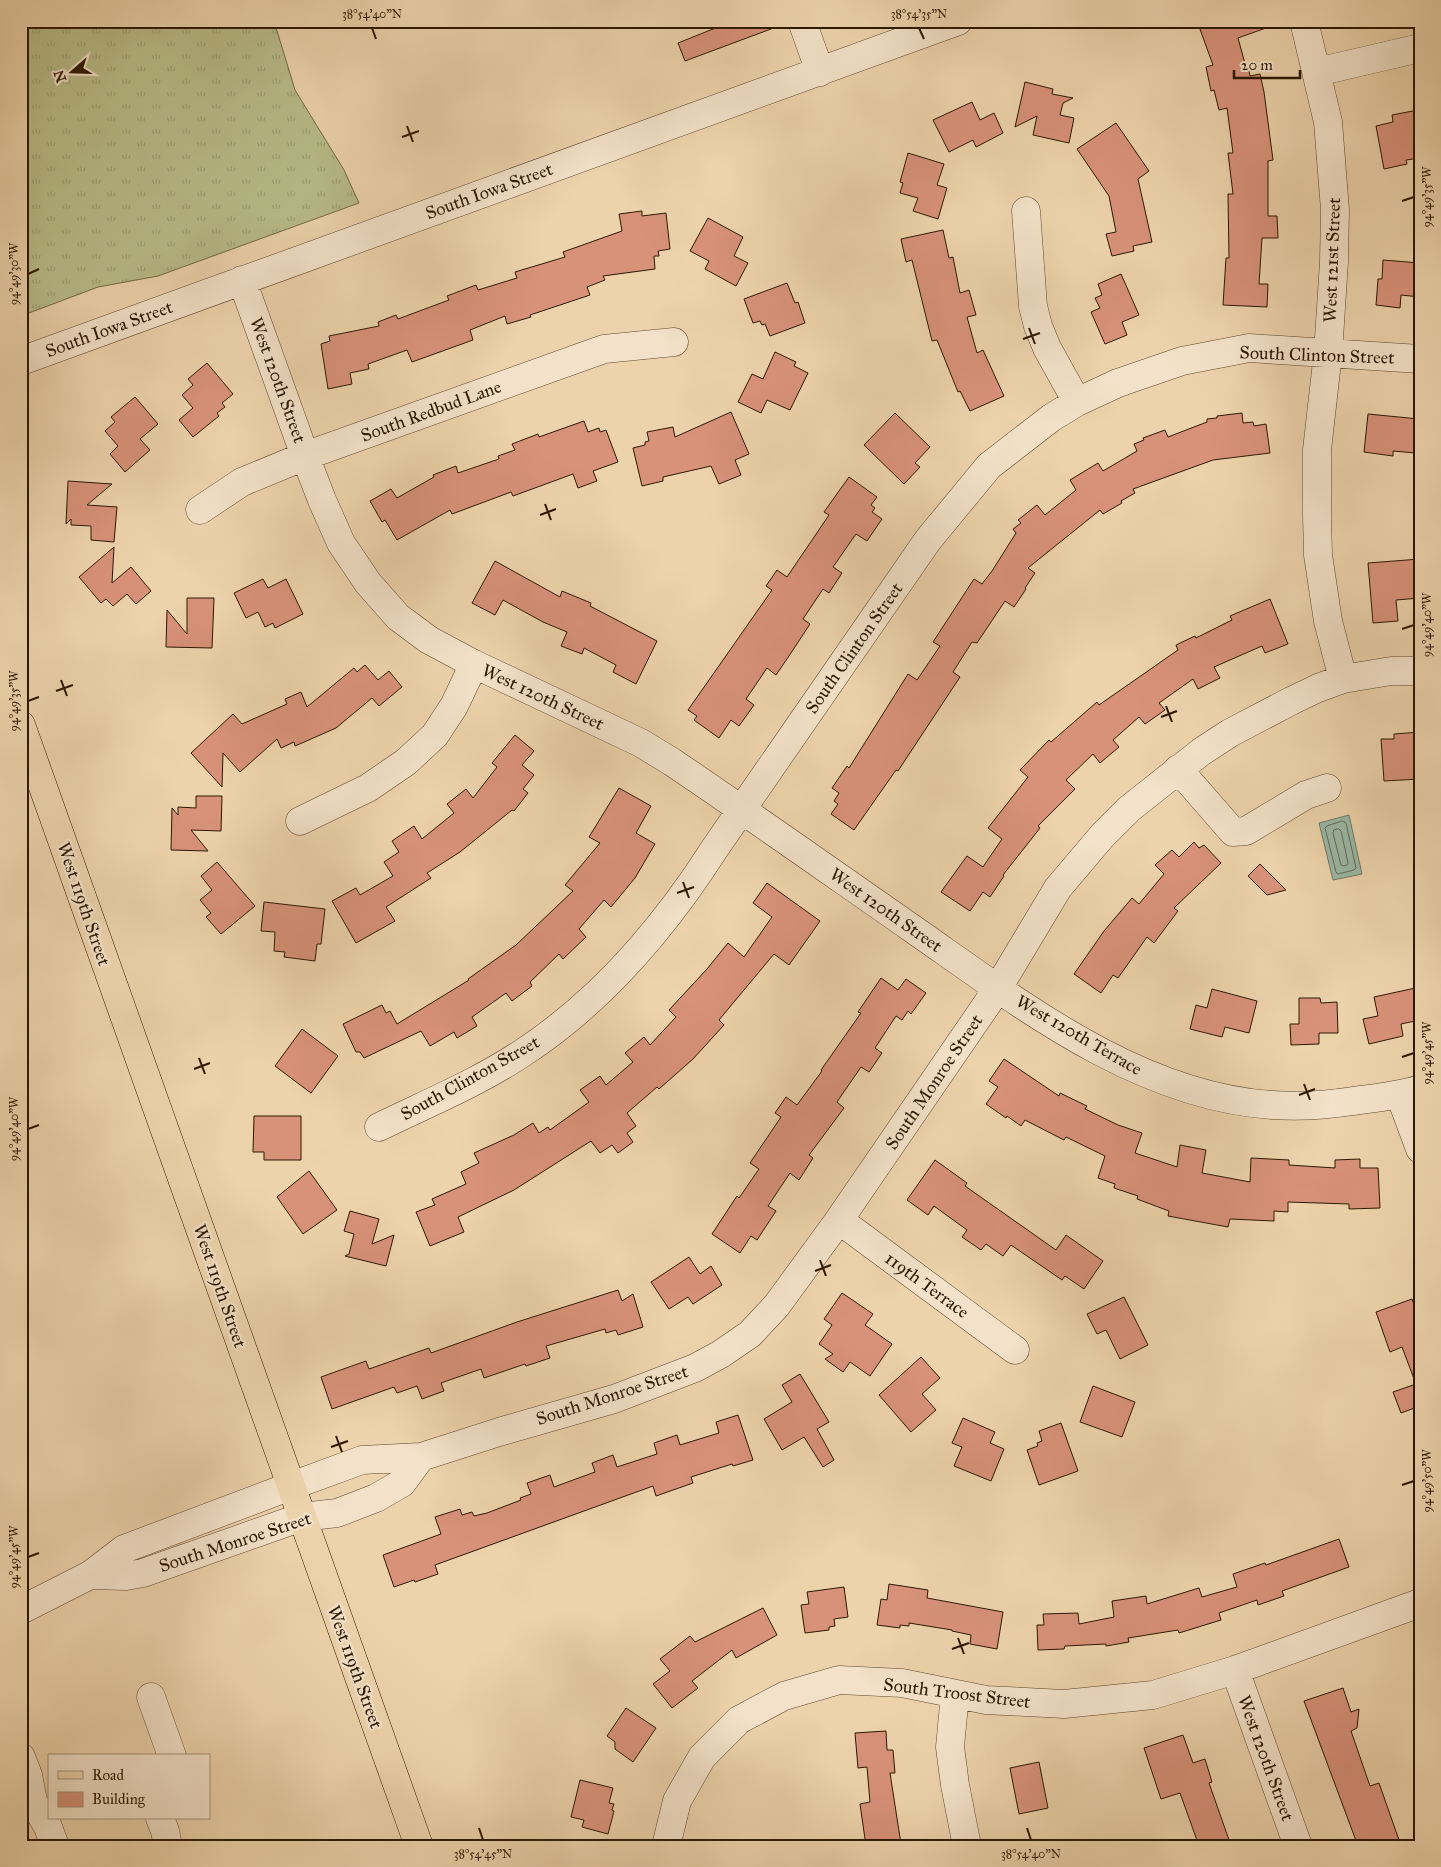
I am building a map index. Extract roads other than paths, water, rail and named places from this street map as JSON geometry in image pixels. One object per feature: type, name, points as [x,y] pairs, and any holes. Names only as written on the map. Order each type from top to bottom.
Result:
[{"type":"main road","name":"West 119th Street","points":[[21,725],[419,1846]]},
{"type":"street","points":[[802,21],[820,72]]},
{"type":"street","name":"South Iowa Street","points":[[21,361],[958,21]]},
{"type":"street","name":"West 121st Street","points":[[1304,21],[1328,122],[1335,210],[1334,262],[1328,353],[1317,450],[1318,555],[1328,621],[1343,679]]},
{"type":"street","points":[[1317,72],[1420,48]]},
{"type":"street","points":[[1026,211],[1033,306],[1038,326],[1047,348],[1077,402]]},
{"type":"street","name":"West 120th Street","points":[[242,280],[305,456],[341,543],[368,583],[398,617],[429,640],[474,664],[641,743],[672,762],[998,988]]},
{"type":"street","name":"South Redbud Lane","points":[[200,510],[242,482],[305,456],[604,349],[674,342]]},
{"type":"street","name":"South Clinton Street","points":[[379,1127],[471,1082],[520,1055],[552,1032],[605,986],[640,950],[687,891],[741,809],[928,540],[989,466],[1051,418],[1077,402],[1128,380],[1182,361],[1216,353],[1249,348],[1420,359]]},
{"type":"street","points":[[300,821],[368,788],[413,755],[435,735],[454,706],[474,664]]},
{"type":"street","name":"South Monroe Street","points":[[21,1610],[90,1575],[124,1548],[362,1460],[421,1457],[614,1398],[695,1368],[721,1354],[750,1334],[778,1305],[839,1220],[998,988],[1058,888],[1102,836],[1129,809],[1178,769],[1230,732],[1298,697],[1343,679],[1390,671],[1420,671]]},
{"type":"street","points":[[1178,769],[1233,832],[1238,833],[1246,831],[1306,795],[1327,788]]},
{"type":"street","name":"West 120th Terrace","points":[[998,988],[1122,1064],[1165,1081],[1224,1098],[1272,1105],[1326,1105],[1410,1092],[1420,1149]]},
{"type":"street","name":"119th Terrace","points":[[839,1220],[1015,1350]]},
{"type":"street","name":"South Monroe Street","points":[[90,1575],[126,1576],[143,1573],[302,1517],[337,1513],[376,1498],[402,1483],[421,1457]]},
{"type":"street","name":"South Troost Street","points":[[666,1846],[677,1800],[702,1757],[739,1720],[784,1696],[839,1680],[902,1683],[986,1700],[1064,1704],[1153,1695],[1235,1670],[1420,1603]]},
{"type":"street","name":"West 120th Street","points":[[1235,1670],[1298,1846]]},
{"type":"street","points":[[955,1694],[950,1747],[958,1805],[967,1846]]},
{"type":"street","points":[[151,1697],[171,1754]]},
{"type":"street","points":[[21,1757],[28,1775],[27,1796],[48,1820]]},
{"type":"street","points":[[48,1820],[57,1830]]},
{"type":"street","points":[[161,1820],[168,1846]]},
{"type":"water","points":[[1349,815],[1362,874],[1333,880],[1319,823]]}]
